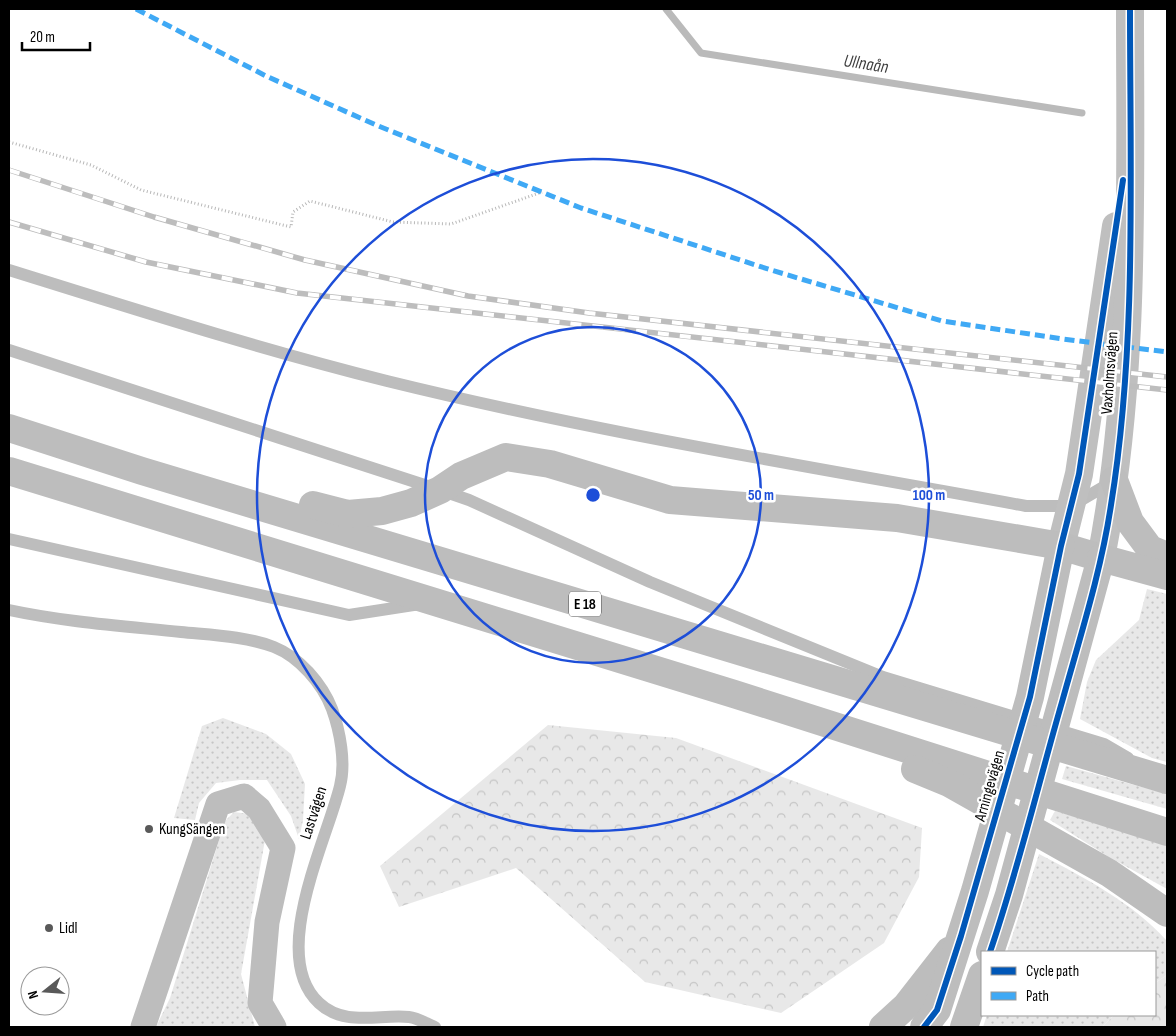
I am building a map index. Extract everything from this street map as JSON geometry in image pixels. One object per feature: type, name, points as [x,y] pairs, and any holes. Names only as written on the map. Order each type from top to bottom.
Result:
[{"type":"main road","name":"Vaxholmsvägen","points":[[1102,558],[1114,480],[1128,329],[1130,9]]},
{"type":"main road","points":[[1061,546],[1079,474],[1130,141]]},
{"type":"main road","points":[[9,411],[296,501],[348,514],[382,512],[411,503],[440,490],[460,476],[506,457],[550,464],[670,500],[897,518],[1061,546],[1167,576]]},
{"type":"main road","name":"E 18","points":[[9,428],[142,471],[1165,779]]},
{"type":"main road","points":[[9,471],[734,694],[1167,832]]},
{"type":"main road","points":[[1114,480],[1130,522],[1150,549],[1167,556]]},
{"type":"main road","name":"Arningevägen","points":[[924,1027],[937,1010],[975,892],[1030,697],[1061,546]]},
{"type":"main road","points":[[990,951],[1009,895],[1102,558]]},
{"type":"main road","points":[[734,694],[949,783],[1109,873],[1167,913]]},
{"type":"main road","points":[[883,1027],[906,1006],[961,936]]},
{"type":"main road","points":[[964,1027],[981,979]]},
{"type":"street","points":[[144,1027],[218,804],[244,796],[260,809],[283,848],[267,922],[260,1003],[274,1027]]},
{"type":"lane","points":[[9,270],[216,334],[387,381],[631,434],[1026,506],[1071,506],[1114,480]]},
{"type":"lane","points":[[9,350],[95,376],[469,500],[650,582],[883,677],[1104,744],[1165,779]]},
{"type":"lane","points":[[9,539],[349,615],[434,602]]},
{"type":"lane","name":"Lastvägen","points":[[9,610],[45,618],[229,637],[274,648],[309,671],[331,707],[341,738],[340,784],[322,837],[301,912],[298,947],[305,982],[319,1003],[345,1018],[411,1017],[435,1027]]},
{"type":"path","points":[[9,142],[92,165],[141,190],[291,227],[293,212],[310,201],[393,222],[451,224],[542,192]]},
{"type":"green space","points":[[1147,589],[1167,594],[1167,762],[1152,758],[1080,719],[1087,682],[1096,660],[1139,620]]},
{"type":"green space","points":[[223,718],[266,734],[291,754],[305,784],[303,820],[299,839],[291,816],[267,780],[240,780],[216,783],[199,803],[195,820],[174,818],[202,726]]},
{"type":"green space","points":[[548,725],[676,738],[922,828],[919,877],[884,943],[781,1013],[645,982],[516,868],[399,907],[380,866]]},
{"type":"green space","points":[[1066,766],[1167,794],[1167,809],[1062,779]]},
{"type":"green space","points":[[1055,811],[1167,843],[1167,889],[1109,857],[1050,820]]},
{"type":"green space","points":[[234,812],[249,814],[265,840],[241,974],[255,1027],[156,1027],[170,998],[225,821]]},
{"type":"green space","points":[[1039,854],[1107,892],[1139,914],[1153,927],[1167,941],[1167,975],[1156,982],[1156,951],[1007,951]]},
{"type":"green space","points":[[1167,975],[1167,1027],[1102,1027],[1113,1016],[1156,1016],[1156,982]]},
{"type":"green space","points":[[987,1016],[1113,1016],[1102,1027],[983,1027]]},
{"type":"waterway","name":"Ullnaån","points":[[666,9],[701,53],[1082,113]]},
{"type":"railway","points":[[9,170],[154,217],[305,260],[468,296],[589,313],[1167,377]]},
{"type":"railway","points":[[9,222],[146,262],[297,293],[1167,390]]},
{"type":"marked path","points":[[136,9],[266,76],[376,125],[581,208],[771,270],[942,321],[1167,352]]},
{"type":"cycle path","points":[[990,951],[1019,859],[1090,604],[1102,555],[1111,505],[1125,383],[1128,320],[1131,195],[1130,9]]},
{"type":"cycle path","points":[[924,1027],[937,1010],[961,936],[1030,697],[1061,546],[1079,474],[1123,180]]},
{"type":"place","name":"KungSängen","points":[[149,829]]},
{"type":"place","name":"Lidl","points":[[49,928]]}]
